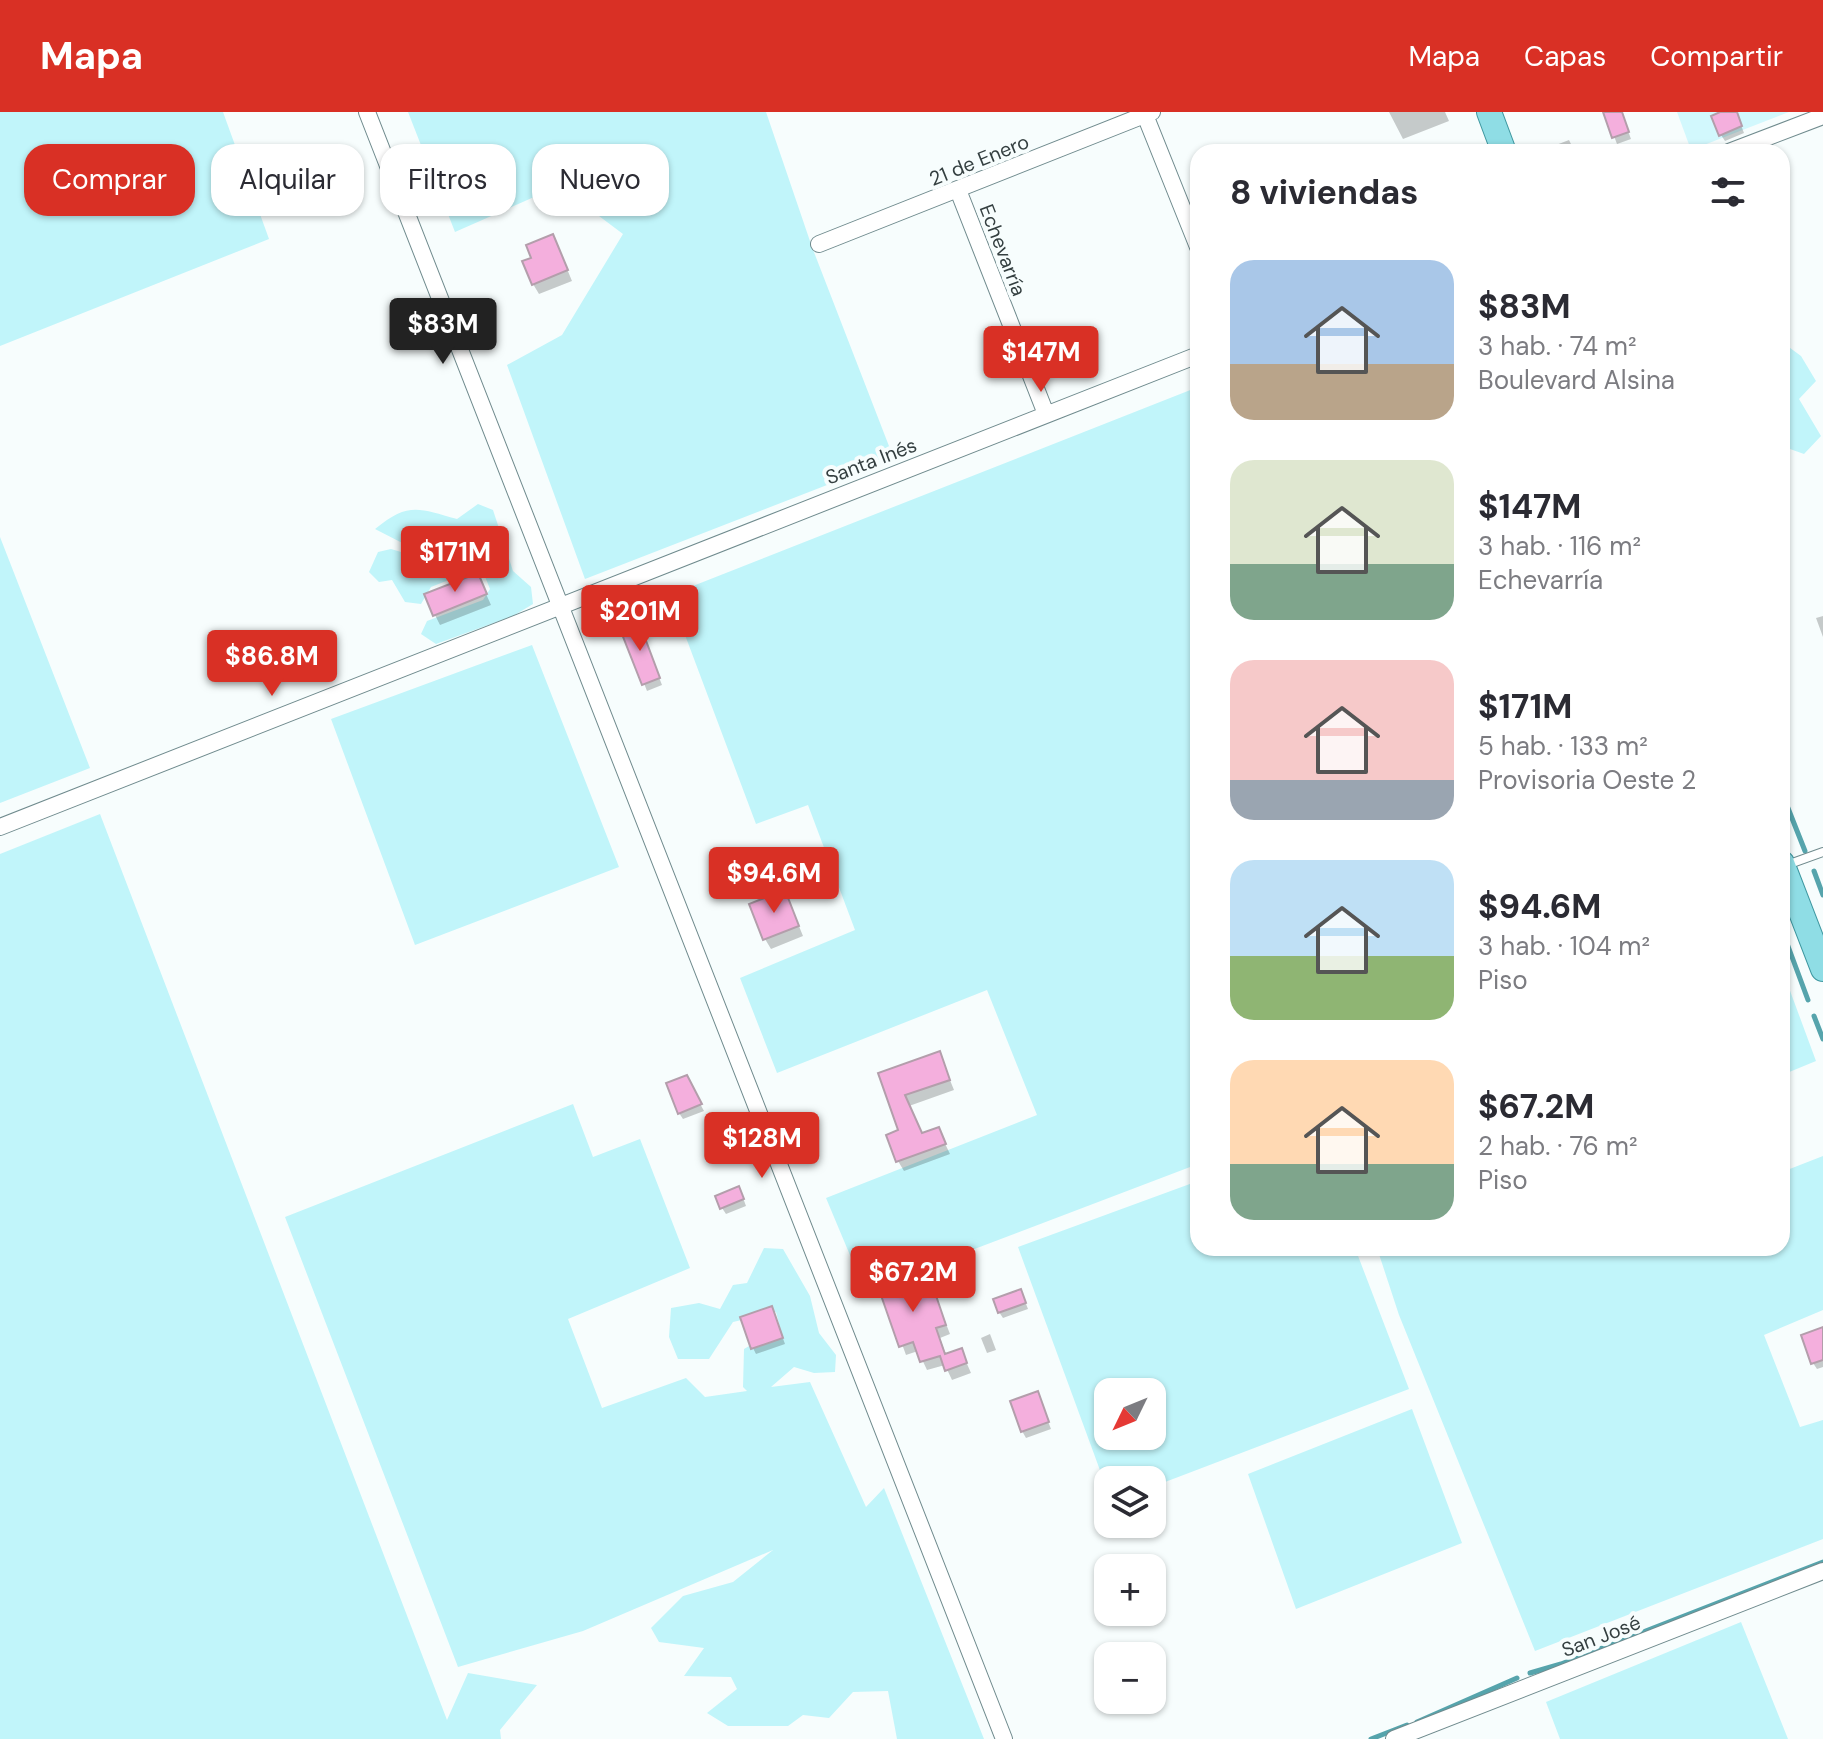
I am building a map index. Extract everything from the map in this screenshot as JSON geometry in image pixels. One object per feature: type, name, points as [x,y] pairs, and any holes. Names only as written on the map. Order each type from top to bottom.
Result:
[{"type":"main road","points":[[1489,112],[1501,144]]},
{"type":"main road","points":[[1790,883],[1823,969]]},
{"type":"street","points":[[367,112],[1004,1739]]},
{"type":"street","points":[[1149,113],[1190,225]]},
{"type":"street","name":"21 de Enero","points":[[819,244],[1149,113]]},
{"type":"street","points":[[1750,144],[1823,116]]},
{"type":"street","name":"Echevarría","points":[[958,190],[1046,414]]},
{"type":"street","name":"Santa Inés","points":[[0,827],[1190,358]]},
{"type":"street","name":"San José","points":[[1394,1739],[1823,1571]]},
{"type":"lane","points":[[1790,863],[1823,852]]},
{"type":"shaded area","points":[[0,112],[223,112],[235,144],[211,144],[211,216],[261,216],[269,239],[0,346]]},
{"type":"shaded area","points":[[408,112],[766,112],[812,247],[894,459],[585,579],[507,365],[562,335],[623,234],[599,216],[669,216],[669,144],[532,144],[532,198],[516,205],[516,144],[421,144]]},
{"type":"shaded area","points":[[1677,112],[1789,112],[1706,144],[1689,144]]},
{"type":"shaded area","points":[[449,216],[491,216],[455,232]]},
{"type":"shaded area","points":[[1790,348],[1801,356],[1816,381],[1799,399],[1821,436],[1804,454],[1790,449]]},
{"type":"shaded area","points":[[1190,390],[1190,1167],[898,1278],[888,1247],[852,1260],[826,1198],[1037,1115],[987,990],[777,1073],[740,978],[855,930],[808,805],[756,824],[670,595]]},
{"type":"shaded area","points":[[478,504],[493,510],[513,571],[531,587],[533,604],[513,616],[436,644],[421,634],[427,621],[483,600],[490,589],[484,574],[474,570],[431,587],[421,604],[405,602],[392,580],[379,582],[369,572],[378,552],[391,549],[408,554],[412,548],[375,529],[405,511],[423,510],[457,519]]},
{"type":"shaded area","points":[[0,537],[90,768],[0,803]]},
{"type":"shaded area","points":[[532,645],[619,867],[415,945],[331,719]]},
{"type":"shaded area","points":[[100,814],[447,1720],[468,1673],[537,1685],[500,1730],[501,1739],[0,1739],[0,854]]},
{"type":"shaded area","points":[[1790,991],[1816,1061],[1790,1072]]},
{"type":"shaded area","points":[[573,1104],[593,1157],[640,1139],[690,1268],[568,1319],[602,1408],[686,1378],[705,1397],[747,1391],[743,1387],[744,1349],[780,1328],[776,1312],[733,1322],[709,1359],[678,1359],[669,1337],[671,1308],[699,1303],[720,1309],[733,1285],[747,1283],[764,1248],[783,1249],[810,1296],[819,1333],[836,1355],[835,1372],[814,1373],[794,1367],[771,1387],[810,1382],[866,1507],[884,1488],[984,1739],[897,1739],[888,1691],[853,1692],[829,1718],[803,1715],[788,1726],[728,1726],[707,1713],[737,1689],[731,1677],[684,1676],[704,1648],[659,1642],[651,1628],[683,1596],[733,1582],[773,1550],[583,1631],[458,1667],[285,1217]]},
{"type":"shaded area","points":[[1823,1156],[1823,1310],[1764,1335],[1800,1427],[1823,1420],[1823,1539],[1535,1651],[1399,1315],[1380,1256],[1790,1256],[1790,1169]]},
{"type":"shaded area","points":[[1190,1184],[1190,1256],[1358,1256],[1409,1389],[1166,1482],[1166,1466],[1098,1466],[1018,1247]]},
{"type":"shaded area","points":[[1412,1409],[1462,1543],[1296,1609],[1248,1474]]},
{"type":"shaded area","points":[[1741,1622],[1788,1739],[1560,1739],[1546,1702]]},
{"type":"building","points":[[1603,112],[1622,112],[1629,132],[1612,138]]},
{"type":"building","points":[[1720,112],[1737,112],[1742,126],[1719,136],[1711,116]]},
{"type":"building","points":[[553,234],[568,270],[532,285],[522,261],[531,258],[526,245]]},
{"type":"building","points":[[478,573],[487,594],[433,616],[424,594]]},
{"type":"building","points":[[639,622],[660,678],[642,685],[620,629]]},
{"type":"building","points":[[785,890],[799,926],[763,940],[749,904]]},
{"type":"building","points":[[940,1051],[950,1080],[905,1095],[922,1133],[939,1127],[946,1144],[896,1162],[886,1135],[898,1130],[878,1073]]},
{"type":"building","points":[[687,1075],[702,1104],[678,1114],[666,1083]]},
{"type":"building","points":[[739,1186],[744,1199],[720,1209],[715,1196]]},
{"type":"building","points":[[884,1256],[898,1289],[930,1278],[946,1325],[936,1328],[945,1354],[962,1348],[967,1363],[945,1371],[940,1356],[920,1362],[913,1342],[899,1347],[875,1278],[866,1282],[859,1267]]},
{"type":"building","points":[[1021,1289],[1026,1303],[998,1313],[993,1299]]},
{"type":"building","points":[[772,1306],[783,1338],[751,1349],[740,1317]]},
{"type":"building","points":[[1823,1327],[1823,1360],[1811,1364],[1801,1335]]},
{"type":"building","points":[[1038,1391],[1049,1422],[1021,1432],[1010,1401]]},
{"type":"waterway","points":[[1790,813],[1805,851]]},
{"type":"waterway","points":[[1814,871],[1823,895]]},
{"type":"waterway","points":[[1790,952],[1808,1000]]},
{"type":"waterway","points":[[1814,1016],[1823,1039]]},
{"type":"waterway","points":[[1530,1673],[1561,1664],[1823,1562]]},
{"type":"waterway","points":[[1417,1722],[1517,1678]]},
{"type":"waterway","points":[[1371,1739],[1407,1725]]}]
